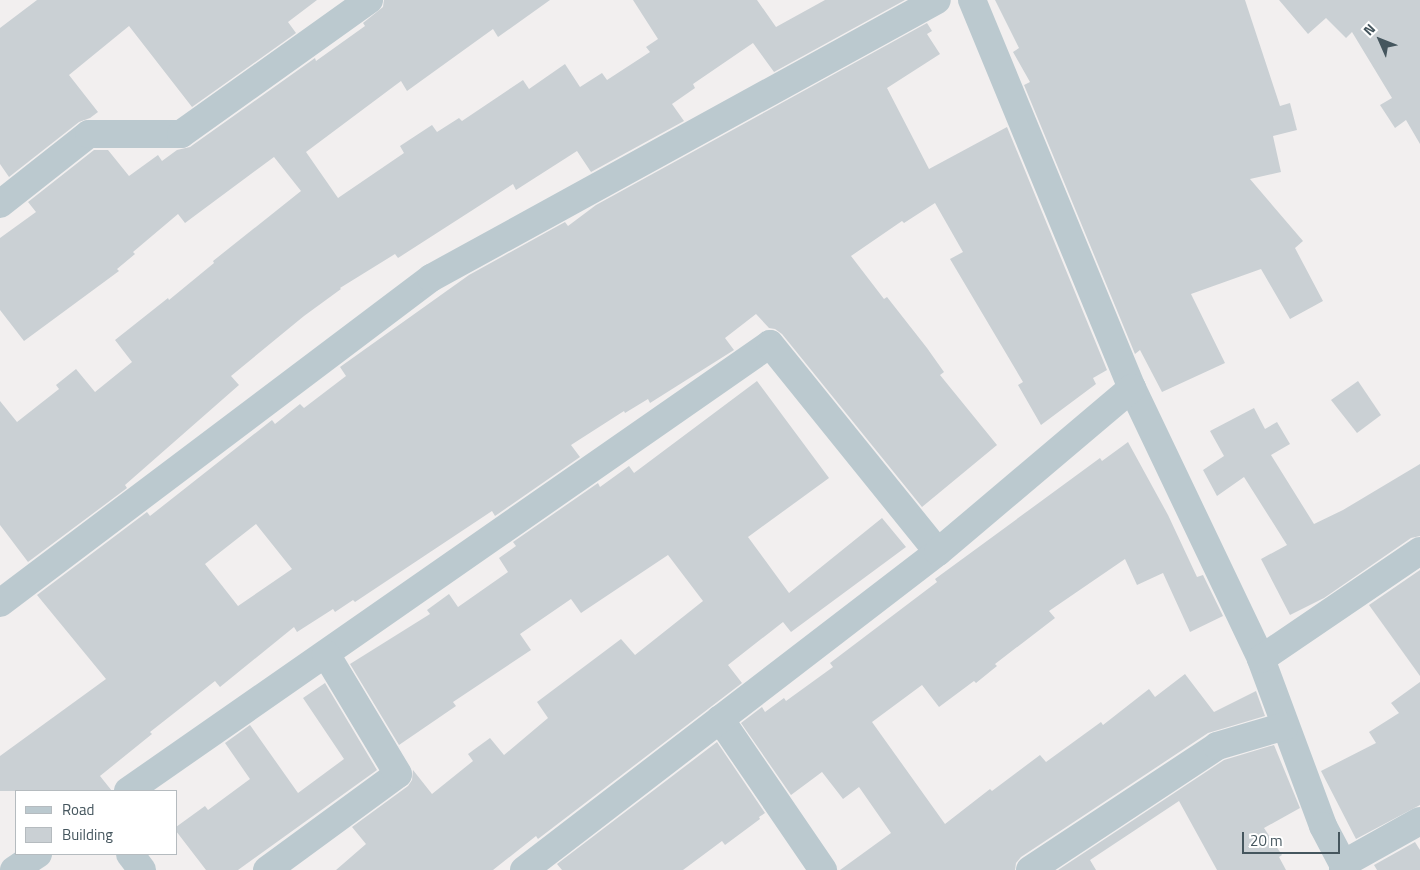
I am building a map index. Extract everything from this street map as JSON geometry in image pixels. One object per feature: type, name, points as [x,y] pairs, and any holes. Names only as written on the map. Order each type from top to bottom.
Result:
[{"type":"street","points":[[0,204],[89,134],[181,134],[369,0]]},
{"type":"street","points":[[0,603],[431,278],[937,0]]},
{"type":"street","points":[[972,0],[1132,388],[1261,659],[1323,826],[1343,867],[1420,821]]},
{"type":"street","points":[[129,790],[770,344],[938,552]]},
{"type":"street","points":[[524,870],[938,552],[1132,388]]},
{"type":"street","points":[[1261,659],[1420,551]]},
{"type":"street","points":[[267,870],[398,774],[326,654]]},
{"type":"street","points":[[720,719],[822,870]]},
{"type":"street","points":[[1030,870],[1217,746],[1285,726]]},
{"type":"street","points":[[14,870],[36,855]]},
{"type":"street","points":[[131,855],[142,870]]},
{"type":"building","points":[[37,0],[317,0],[288,22],[296,33],[192,107],[129,26],[69,75],[98,112],[90,118],[79,122],[9,177],[0,164],[0,28]]},
{"type":"building","points":[[384,0],[550,0],[498,37],[493,29],[407,91],[401,81],[306,152],[338,198],[404,153],[400,146],[432,125],[437,132],[459,118],[462,121],[523,80],[529,89],[565,64],[580,87],[602,73],[607,80],[650,52],[646,47],[658,39],[633,0],[757,0],[776,27],[825,0],[905,0],[774,72],[753,43],[693,84],[695,88],[672,104],[684,121],[591,172],[577,151],[516,190],[513,184],[398,258],[395,254],[340,288],[231,376],[239,385],[125,485],[127,488],[28,562],[0,525],[0,401],[17,422],[59,389],[56,385],[76,369],[95,392],[132,362],[115,340],[168,298],[169,300],[214,263],[213,261],[301,191],[274,157],[185,223],[178,214],[133,252],[135,254],[117,269],[119,271],[24,341],[0,310],[0,238],[36,212],[28,202],[94,150],[108,150],[129,176],[158,155],[162,161],[177,150],[190,147],[315,58],[316,61],[365,26],[363,23],[383,7]]},
{"type":"building","points":[[995,0],[1245,0],[1280,106],[1290,103],[1297,130],[1273,136],[1281,172],[1250,179],[1303,241],[1295,248],[1323,301],[1290,319],[1261,269],[1191,294],[1225,363],[1162,392],[1140,350],[1135,354],[1024,85],[1030,82],[1013,52],[1019,48]]},
{"type":"building","points":[[1279,0],[1420,0],[1420,144],[1406,120],[1395,128],[1380,105],[1392,98],[1352,32],[1346,38],[1326,18],[1308,34]]},
{"type":"building","points":[[927,23],[932,31],[927,34],[940,54],[887,88],[929,169],[1007,127],[1107,370],[1093,378],[1096,384],[1041,425],[1018,385],[1023,382],[950,259],[963,252],[935,203],[904,223],[902,221],[851,256],[884,299],[887,297],[927,348],[944,372],[940,375],[997,445],[922,507],[782,334],[775,329],[769,328],[756,314],[725,338],[734,350],[650,403],[648,399],[625,413],[624,411],[571,445],[580,457],[495,516],[492,511],[355,602],[353,600],[335,612],[333,609],[297,632],[294,627],[220,687],[215,681],[150,732],[152,734],[100,776],[111,790],[0,791],[0,756],[106,679],[37,595],[147,512],[150,516],[272,420],[275,424],[300,404],[304,408],[346,376],[340,367],[469,275],[565,222],[568,226],[596,205]],"holes":[[[256,524],[292,569],[238,606],[205,564]]]},
{"type":"building","points":[[757,381],[829,478],[748,537],[789,593],[882,518],[906,547],[791,632],[783,622],[728,665],[742,683],[538,839],[536,836],[493,870],[336,870],[366,844],[352,827],[408,786],[412,780],[413,770],[432,794],[473,761],[468,754],[490,738],[504,755],[548,718],[537,702],[621,639],[635,655],[703,601],[668,555],[581,613],[571,599],[520,634],[531,650],[453,702],[456,706],[399,745],[350,664],[430,614],[427,610],[449,594],[458,607],[508,572],[499,558],[516,546],[513,542],[598,483],[600,487],[629,466],[634,473]]},
{"type":"building","points":[[1358,381],[1381,415],[1357,433],[1331,400]]},
{"type":"building","points":[[1254,408],[1265,429],[1277,422],[1290,444],[1271,455],[1314,524],[1343,510],[1420,464],[1420,536],[1411,538],[1324,598],[1290,615],[1261,559],[1287,545],[1244,477],[1217,496],[1203,470],[1224,456],[1210,431]]},
{"type":"building","points":[[1128,442],[1168,515],[1197,577],[1203,575],[1223,616],[1190,632],[1163,573],[1137,585],[1125,559],[1049,611],[1055,618],[995,664],[997,666],[976,683],[974,681],[939,707],[922,685],[872,722],[945,824],[990,789],[992,791],[1040,755],[1046,762],[1101,722],[1103,725],[1149,689],[1155,697],[1185,674],[1214,712],[1256,691],[1265,716],[1208,733],[1021,857],[1016,863],[1015,870],[840,870],[891,833],[859,787],[843,799],[822,772],[791,795],[741,723],[762,707],[765,712],[784,698],[786,701],[833,667],[830,663],[937,582],[935,579],[1100,458],[1102,461]]},
{"type":"building","points":[[1420,570],[1420,676],[1369,605]]},
{"type":"building","points":[[1420,682],[1420,805],[1356,839],[1321,771],[1376,743],[1369,732],[1399,713],[1391,703]]},
{"type":"building","points":[[325,683],[377,770],[238,870],[206,870],[178,834],[178,826],[205,806],[208,810],[250,779],[225,743],[250,725],[298,793],[344,759],[303,698]]},
{"type":"building","points":[[717,742],[765,813],[759,817],[760,819],[725,845],[722,841],[683,870],[562,870],[557,864]]},
{"type":"building","points":[[1274,745],[1300,808],[1264,828],[1282,855],[1279,857],[1286,870],[1217,870],[1179,801],[1090,860],[1096,870],[1058,870],[1224,760]]},
{"type":"building","points":[[1415,842],[1420,850],[1420,870],[1377,870],[1374,865]]}]
